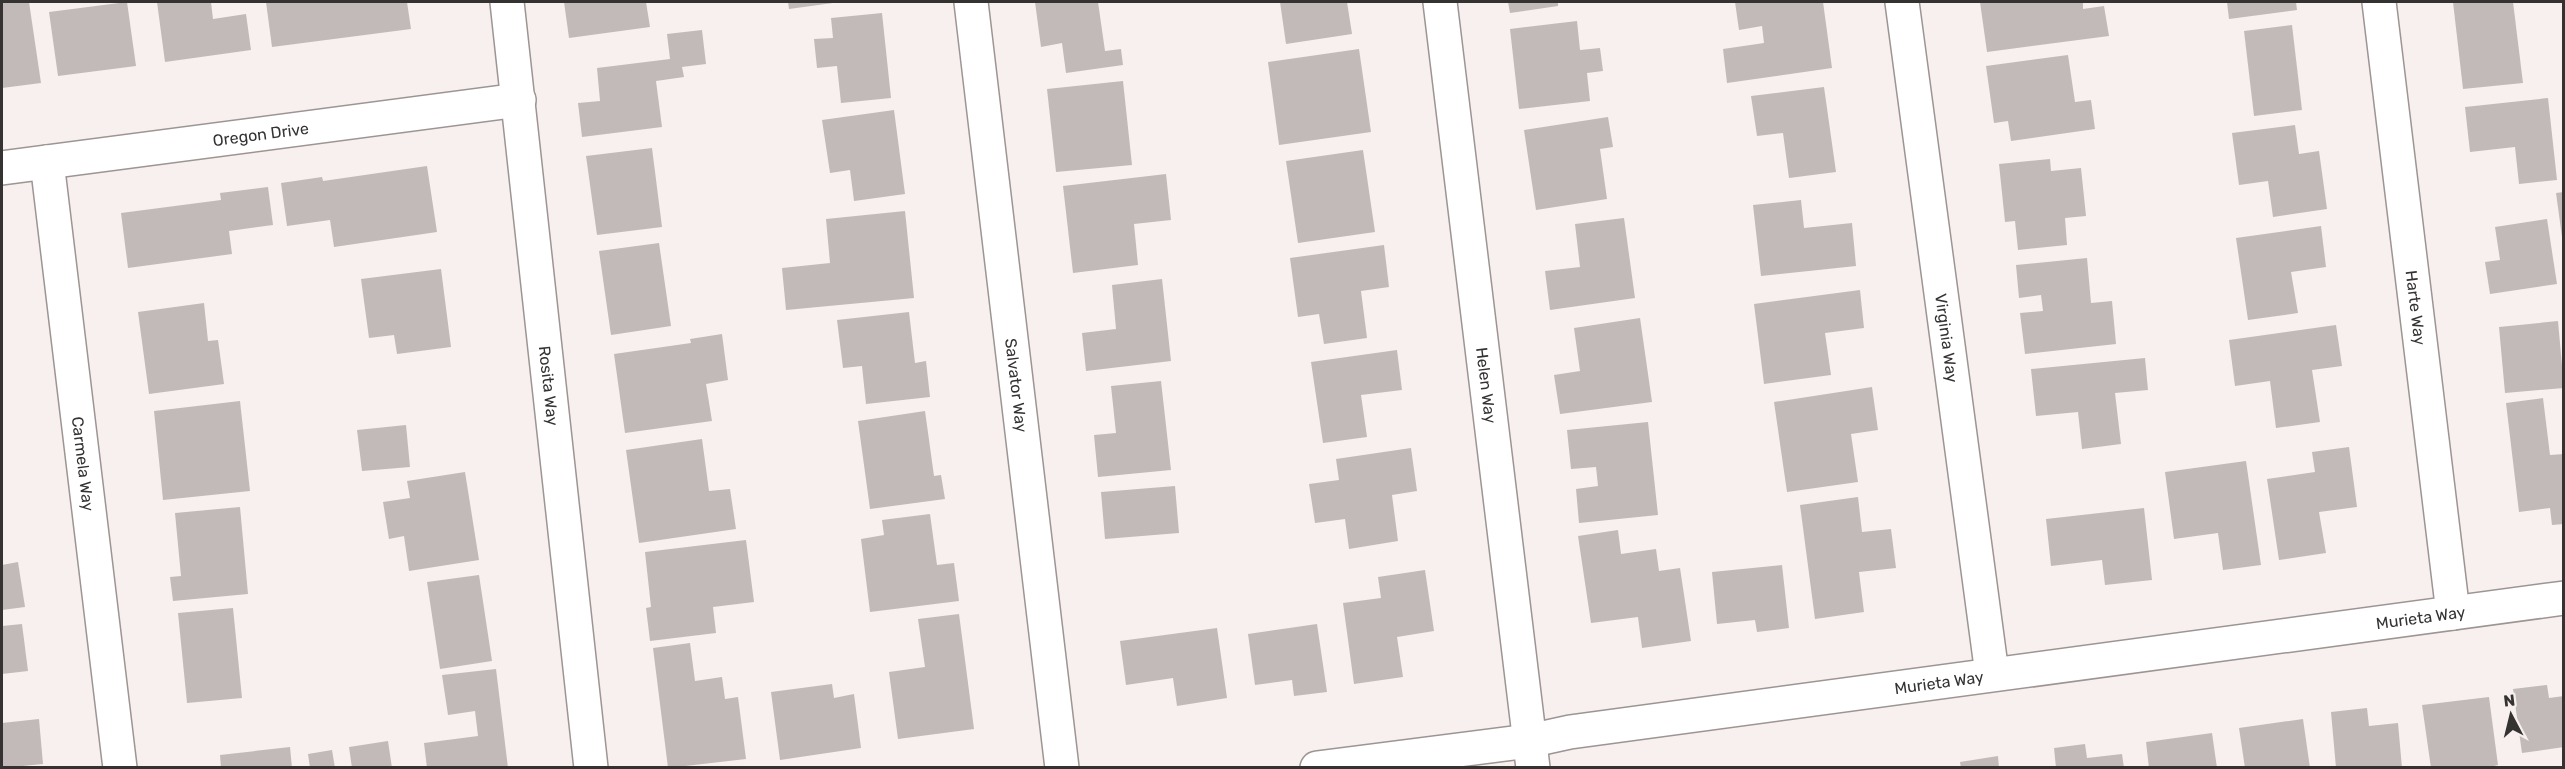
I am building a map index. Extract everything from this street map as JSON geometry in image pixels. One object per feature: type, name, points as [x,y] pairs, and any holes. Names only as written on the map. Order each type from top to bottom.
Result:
[{"type":"street","name":"Rosita Way","points":[[507,2],[591,768]]},
{"type":"street","name":"Salvator Way","points":[[971,2],[1062,768]]},
{"type":"street","name":"Helen Way","points":[[1440,2],[1531,754]]},
{"type":"street","name":"Virginia Way","points":[[1902,2],[1992,674]]},
{"type":"street","name":"Harte Way","points":[[2379,2],[2452,613]]},
{"type":"street","name":"Oregon Drive","points":[[2,168],[519,100]]},
{"type":"street","name":"Carmela Way","points":[[47,162],[120,768]]},
{"type":"street","name":"Murieta Way","points":[[1317,768],[1531,754],[1570,732],[2564,598]]},
{"type":"building","points":[[2,2],[29,2],[41,83],[2,88]]},
{"type":"building","points":[[127,2],[136,66],[58,76],[49,12]]},
{"type":"building","points":[[157,2],[211,2],[213,19],[246,14],[251,50],[165,62]]},
{"type":"building","points":[[266,2],[407,2],[411,29],[272,47]]},
{"type":"building","points":[[564,2],[646,2],[650,27],[569,38]]},
{"type":"building","points":[[788,2],[833,2],[833,3],[789,9]]},
{"type":"building","points":[[1035,2],[1098,2],[1105,51],[1121,49],[1123,65],[1066,73],[1062,43],[1041,47]]},
{"type":"building","points":[[1280,2],[1347,2],[1352,34],[1286,44]]},
{"type":"building","points":[[1508,2],[1558,2],[1558,6],[1510,13]]},
{"type":"building","points":[[1735,2],[1823,2],[1832,68],[1727,83],[1723,49],[1764,43],[1762,26],[1739,30]]},
{"type":"building","points":[[1980,2],[2083,2],[2083,9],[2104,6],[2109,36],[1987,52]]},
{"type":"building","points":[[2227,2],[2296,2],[2297,10],[2229,19]]},
{"type":"building","points":[[2453,2],[2513,2],[2523,83],[2463,89]]},
{"type":"building","points":[[882,13],[891,98],[841,103],[837,66],[817,68],[814,39],[833,38],[831,18]]},
{"type":"building","points":[[1577,21],[1580,50],[1600,48],[1603,71],[1587,73],[1590,101],[1519,109],[1510,29]]},
{"type":"building","points":[[2292,25],[2302,110],[2254,116],[2244,31]]},
{"type":"building","points":[[702,30],[706,64],[682,67],[684,77],[656,81],[662,127],[582,137],[578,103],[600,101],[597,68],[670,59],[667,34]]},
{"type":"building","points":[[1359,49],[1371,132],[1279,145],[1268,62]]},
{"type":"building","points":[[2068,55],[2075,102],[2091,100],[2095,129],[2011,141],[2008,121],[1994,123],[1986,66]]},
{"type":"building","points":[[1123,81],[1132,165],[1056,172],[1047,89]]},
{"type":"building","points":[[1824,87],[1836,172],[1789,178],[1783,133],[1757,136],[1751,96]]},
{"type":"building","points":[[2548,98],[2557,180],[2519,184],[2515,147],[2470,152],[2465,107]]},
{"type":"building","points":[[894,110],[905,194],[854,201],[850,170],[830,173],[822,120]]},
{"type":"building","points":[[1608,117],[1613,147],[1600,149],[1607,199],[1536,210],[1524,130]]},
{"type":"building","points":[[2295,125],[2299,154],[2319,151],[2327,209],[2273,217],[2268,181],[2239,185],[2232,133]]},
{"type":"building","points":[[652,148],[662,227],[597,235],[586,156]]},
{"type":"building","points":[[1363,150],[1375,232],[1298,243],[1286,161]]},
{"type":"building","points":[[2050,159],[2051,171],[2081,168],[2086,216],[2065,218],[2067,245],[2018,250],[2015,221],[2005,222],[1999,164]]},
{"type":"building","points":[[427,166],[437,232],[334,247],[330,220],[287,226],[281,183],[322,177],[323,181]]},
{"type":"building","points":[[1166,174],[1171,220],[1134,224],[1138,265],[1073,273],[1063,186]]},
{"type":"building","points":[[268,187],[273,225],[229,231],[232,254],[128,268],[121,213],[221,200],[220,193]]},
{"type":"building","points":[[2564,192],[2563,237],[2562,237],[2556,193]]},
{"type":"building","points":[[1801,200],[1804,228],[1852,223],[1856,266],[1761,276],[1753,205]]},
{"type":"building","points":[[905,211],[914,298],[786,310],[782,268],[830,263],[826,219]]},
{"type":"building","points":[[1624,218],[1635,298],[1550,310],[1545,271],[1580,267],[1575,224]]},
{"type":"building","points":[[2547,219],[2557,284],[2490,294],[2485,262],[2500,260],[2495,227]]},
{"type":"building","points":[[2321,226],[2326,267],[2291,272],[2298,313],[2248,320],[2236,238]]},
{"type":"building","points":[[659,243],[671,326],[611,335],[599,251]]},
{"type":"building","points":[[1384,245],[1389,287],[1361,291],[1367,338],[1324,344],[1319,314],[1298,317],[1290,258]]},
{"type":"building","points":[[2087,258],[2091,303],[2112,301],[2116,344],[2025,354],[2020,313],[2043,311],[2041,295],[2019,298],[2016,265]]},
{"type":"building","points":[[441,269],[451,347],[397,354],[394,335],[369,338],[361,279]]},
{"type":"building","points":[[1162,279],[1171,361],[1086,371],[1082,333],[1116,329],[1112,285]]},
{"type":"building","points":[[1860,290],[1864,328],[1825,333],[1831,375],[1764,384],[1754,304]]},
{"type":"building","points":[[204,303],[208,341],[218,340],[224,384],[149,394],[138,312]]},
{"type":"building","points":[[909,312],[915,363],[926,361],[930,397],[866,404],[862,366],[843,368],[837,320]]},
{"type":"building","points":[[1640,318],[1652,402],[1560,414],[1554,375],[1580,371],[1574,328]]},
{"type":"building","points":[[2558,321],[2564,388],[2505,393],[2499,327]]},
{"type":"building","points":[[2336,325],[2342,366],[2312,370],[2320,422],[2276,428],[2270,381],[2235,386],[2229,340]]},
{"type":"building","points":[[722,334],[728,380],[706,384],[712,421],[625,433],[614,354],[691,343],[690,339]]},
{"type":"building","points":[[1397,350],[1402,390],[1361,395],[1367,437],[1323,443],[1311,362]]},
{"type":"building","points":[[2145,358],[2148,390],[2115,393],[2121,444],[2082,449],[2078,412],[2036,416],[2031,369]]},
{"type":"building","points":[[1161,381],[1171,470],[1098,477],[1094,435],[1116,433],[1111,386]]},
{"type":"building","points":[[1872,387],[1878,430],[1851,434],[1858,482],[1787,492],[1774,402]]},
{"type":"building","points":[[2543,398],[2550,455],[2564,454],[2564,524],[2552,525],[2550,508],[2519,512],[2506,403]]},
{"type":"building","points":[[240,401],[250,491],[163,500],[154,411]]},
{"type":"building","points":[[925,411],[934,476],[941,475],[945,499],[870,509],[858,421]]},
{"type":"building","points":[[1648,422],[1658,515],[1579,523],[1576,489],[1598,486],[1596,467],[1571,469],[1567,430]]},
{"type":"building","points":[[406,425],[410,467],[362,471],[357,430]]},
{"type":"building","points":[[702,439],[709,491],[730,489],[736,529],[639,543],[626,450]]},
{"type":"building","points":[[2349,447],[2357,507],[2319,512],[2326,553],[2279,560],[2267,479],[2315,472],[2312,452]]},
{"type":"building","points":[[1411,448],[1417,491],[1392,495],[1398,541],[1349,549],[1345,519],[1315,523],[1309,484],[1339,480],[1336,459]]},
{"type":"building","points":[[2246,461],[2261,565],[2223,570],[2218,533],[2174,539],[2165,472]]},
{"type":"building","points":[[465,472],[479,560],[409,571],[404,536],[389,539],[383,502],[410,498],[407,481]]},
{"type":"building","points":[[1175,486],[1179,533],[1105,539],[1101,492]]},
{"type":"building","points":[[1858,497],[1862,532],[1891,529],[1896,568],[1859,572],[1864,612],[1815,619],[1800,505]]},
{"type":"building","points":[[240,507],[248,594],[173,601],[170,577],[181,576],[175,513]]},
{"type":"building","points":[[2144,508],[2152,580],[2105,585],[2102,560],[2051,566],[2046,519]]},
{"type":"building","points":[[930,514],[937,565],[954,563],[959,601],[870,612],[861,539],[884,535],[882,520]]},
{"type":"building","points":[[1618,530],[1621,554],[1656,549],[1659,571],[1680,568],[1691,641],[1642,648],[1638,617],[1591,623],[1578,536]]},
{"type":"building","points":[[746,540],[754,602],[713,607],[716,633],[650,641],[646,608],[651,607],[645,552]]},
{"type":"building","points":[[18,562],[25,607],[2,610],[2,565]]},
{"type":"building","points":[[1782,565],[1789,628],[1757,632],[1755,620],[1717,624],[1712,572]]},
{"type":"building","points":[[1425,570],[1434,631],[1397,637],[1403,677],[1354,684],[1343,603],[1381,598],[1378,577]]},
{"type":"building","points":[[479,575],[492,661],[440,669],[427,582]]},
{"type":"building","points":[[233,608],[242,698],[187,703],[178,613]]},
{"type":"building","points":[[959,614],[974,729],[898,739],[889,672],[925,667],[918,619]]},
{"type":"building","points":[[22,624],[28,671],[2,674],[2,626]]},
{"type":"building","points":[[1317,624],[1327,692],[1294,696],[1292,680],[1255,685],[1248,634]]},
{"type":"building","points":[[1217,628],[1227,698],[1177,706],[1173,678],[1126,685],[1120,641]]},
{"type":"building","points":[[690,643],[695,681],[722,677],[725,699],[738,697],[746,759],[668,768],[653,648]]},
{"type":"building","points":[[496,669],[508,768],[427,768],[424,743],[478,736],[475,711],[448,715],[442,675]]},
{"type":"building","points":[[832,684],[834,698],[854,694],[861,748],[780,760],[771,692]]},
{"type":"building","points":[[2547,685],[2549,698],[2564,696],[2564,747],[2522,753],[2513,689]]},
{"type":"building","points":[[2489,697],[2498,765],[2486,768],[2431,768],[2422,705]]},
{"type":"building","points":[[2367,708],[2369,726],[2398,723],[2402,768],[2336,768],[2331,712]]},
{"type":"building","points":[[39,719],[43,764],[2,768],[2,723]]},
{"type":"building","points":[[2303,719],[2310,768],[2245,768],[2239,728]]},
{"type":"building","points":[[2212,733],[2217,768],[2149,768],[2146,742]]},
{"type":"building","points":[[388,741],[392,768],[352,768],[349,747]]},
{"type":"building","points":[[2085,744],[2087,758],[2122,754],[2124,768],[2056,768],[2054,748]]},
{"type":"building","points":[[290,747],[292,768],[221,768],[220,755]]},
{"type":"building","points":[[332,750],[335,768],[310,768],[308,754]]},
{"type":"building","points":[[1998,756],[1999,768],[1961,768],[1960,762]]}]
